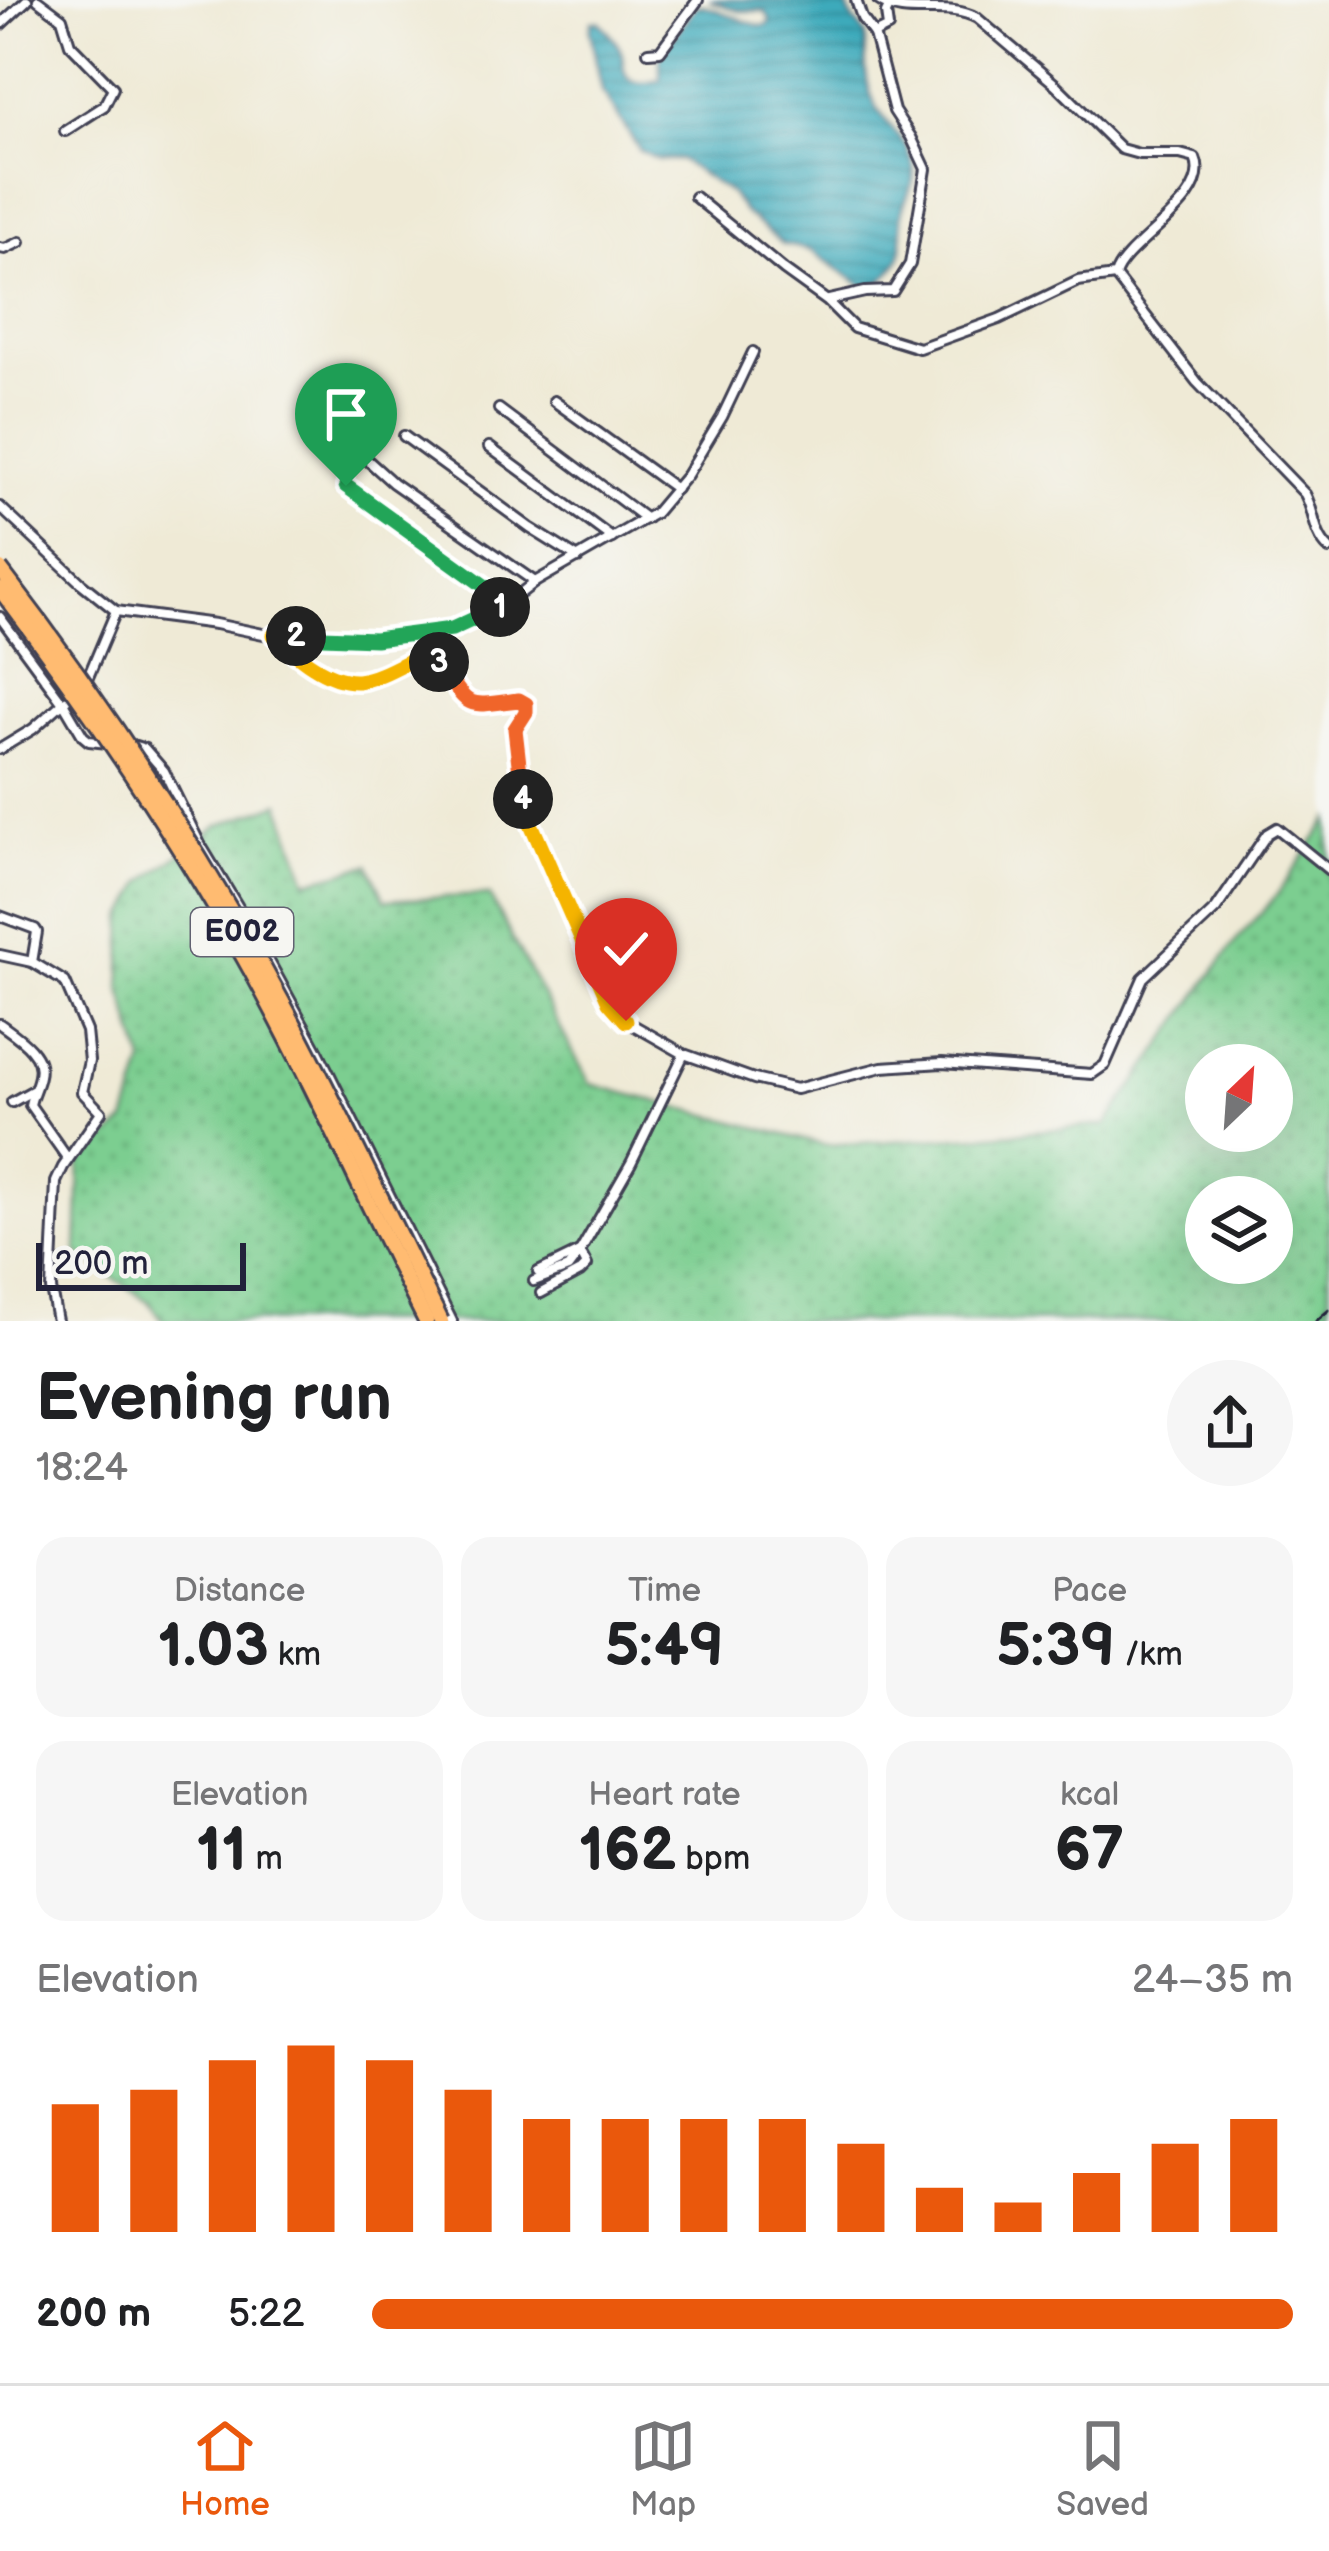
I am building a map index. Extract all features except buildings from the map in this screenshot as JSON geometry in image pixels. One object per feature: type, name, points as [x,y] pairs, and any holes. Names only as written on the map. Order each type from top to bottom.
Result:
[{"type":"highway","name":"E002","points":[[0,568],[130,749],[234,917],[287,1012],[441,1321]]},
{"type":"highway","name":"E002","points":[[0,589],[73,686],[159,814],[249,966],[426,1321]]},
{"type":"street","points":[[0,25],[27,0]]},
{"type":"street","points":[[38,0],[62,18],[70,44],[113,88],[104,106],[65,131]]},
{"type":"street","points":[[648,52],[660,51],[698,0]]},
{"type":"street","points":[[827,301],[893,291],[910,264],[926,170],[894,111],[874,34],[856,0]]},
{"type":"street","points":[[878,0],[889,7],[966,11],[1055,85],[1121,149],[1195,158],[1199,175],[1184,200],[1120,262],[1115,277]]},
{"type":"street","points":[[874,34],[889,27],[889,7]]},
{"type":"street","points":[[695,197],[827,301],[854,328],[919,348],[999,319],[1078,281],[1115,277]]},
{"type":"street","points":[[0,248],[20,242]]},
{"type":"street","points":[[1115,277],[1197,382],[1305,494],[1317,533],[1329,549]]},
{"type":"street","points":[[0,507],[116,611],[274,635],[375,639],[452,629],[508,603],[535,582],[655,513],[688,476],[753,352]]},
{"type":"street","points":[[554,401],[676,489]]},
{"type":"street","points":[[499,409],[646,518]]},
{"type":"street","points":[[404,436],[578,558]]},
{"type":"street","points":[[489,447],[612,538]]},
{"type":"street","points":[[354,448],[393,483],[535,582]]},
{"type":"street","points":[[346,486],[508,603]]},
{"type":"street","points":[[0,749],[33,729],[88,679],[116,611]]},
{"type":"street","points":[[0,617],[83,736],[89,741],[135,744],[154,756],[164,771],[200,844],[319,1053],[452,1321]]},
{"type":"street","points":[[274,635],[302,659],[344,679],[367,678],[430,655],[472,704],[524,700],[526,712],[515,729],[525,810],[609,1002],[626,1021],[684,1054],[796,1089],[883,1067],[942,1063],[1092,1074],[1105,1065],[1143,978],[1216,909],[1267,834],[1277,828],[1329,870]]},
{"type":"street","points":[[0,916],[35,929],[32,962]]},
{"type":"street","points":[[0,955],[32,962],[68,988],[86,1031],[89,1061],[82,1092],[101,1112],[56,1182],[51,1289],[57,1321]]},
{"type":"street","points":[[0,1024],[35,1054],[40,1065],[30,1100],[69,1160]]},
{"type":"street","points":[[536,1277],[580,1252],[684,1054]]},
{"type":"street","points":[[12,1102],[33,1091]]},
{"type":"street","points":[[541,1293],[580,1272],[587,1264],[580,1252]]},
{"type":"green space","points":[[280,803],[307,881],[369,865],[385,900],[489,895],[590,1084],[824,1145],[1106,1125],[1329,819],[1329,1321],[163,1321],[149,1302],[77,1253],[80,1163],[126,1122],[144,1062],[121,988],[124,919],[143,882],[217,826]]},
{"type":"water","points":[[709,0],[846,0],[850,15],[866,35],[866,74],[873,101],[907,149],[914,173],[902,212],[901,256],[877,286],[863,286],[810,250],[783,244],[744,212],[731,194],[680,160],[659,160],[640,151],[602,91],[592,21],[599,21],[618,45],[628,77],[646,83],[660,79],[660,57],[696,6],[759,26],[770,20],[765,11],[739,11]]},
{"type":"railway","points":[[1316,1321],[1329,1310]]},
{"type":"route","points":[[346,486],[508,603],[452,629],[375,639],[274,635],[302,659],[344,679],[367,678],[430,655],[472,704],[524,700],[526,712],[515,729],[525,810],[609,1002],[626,1021]]}]
